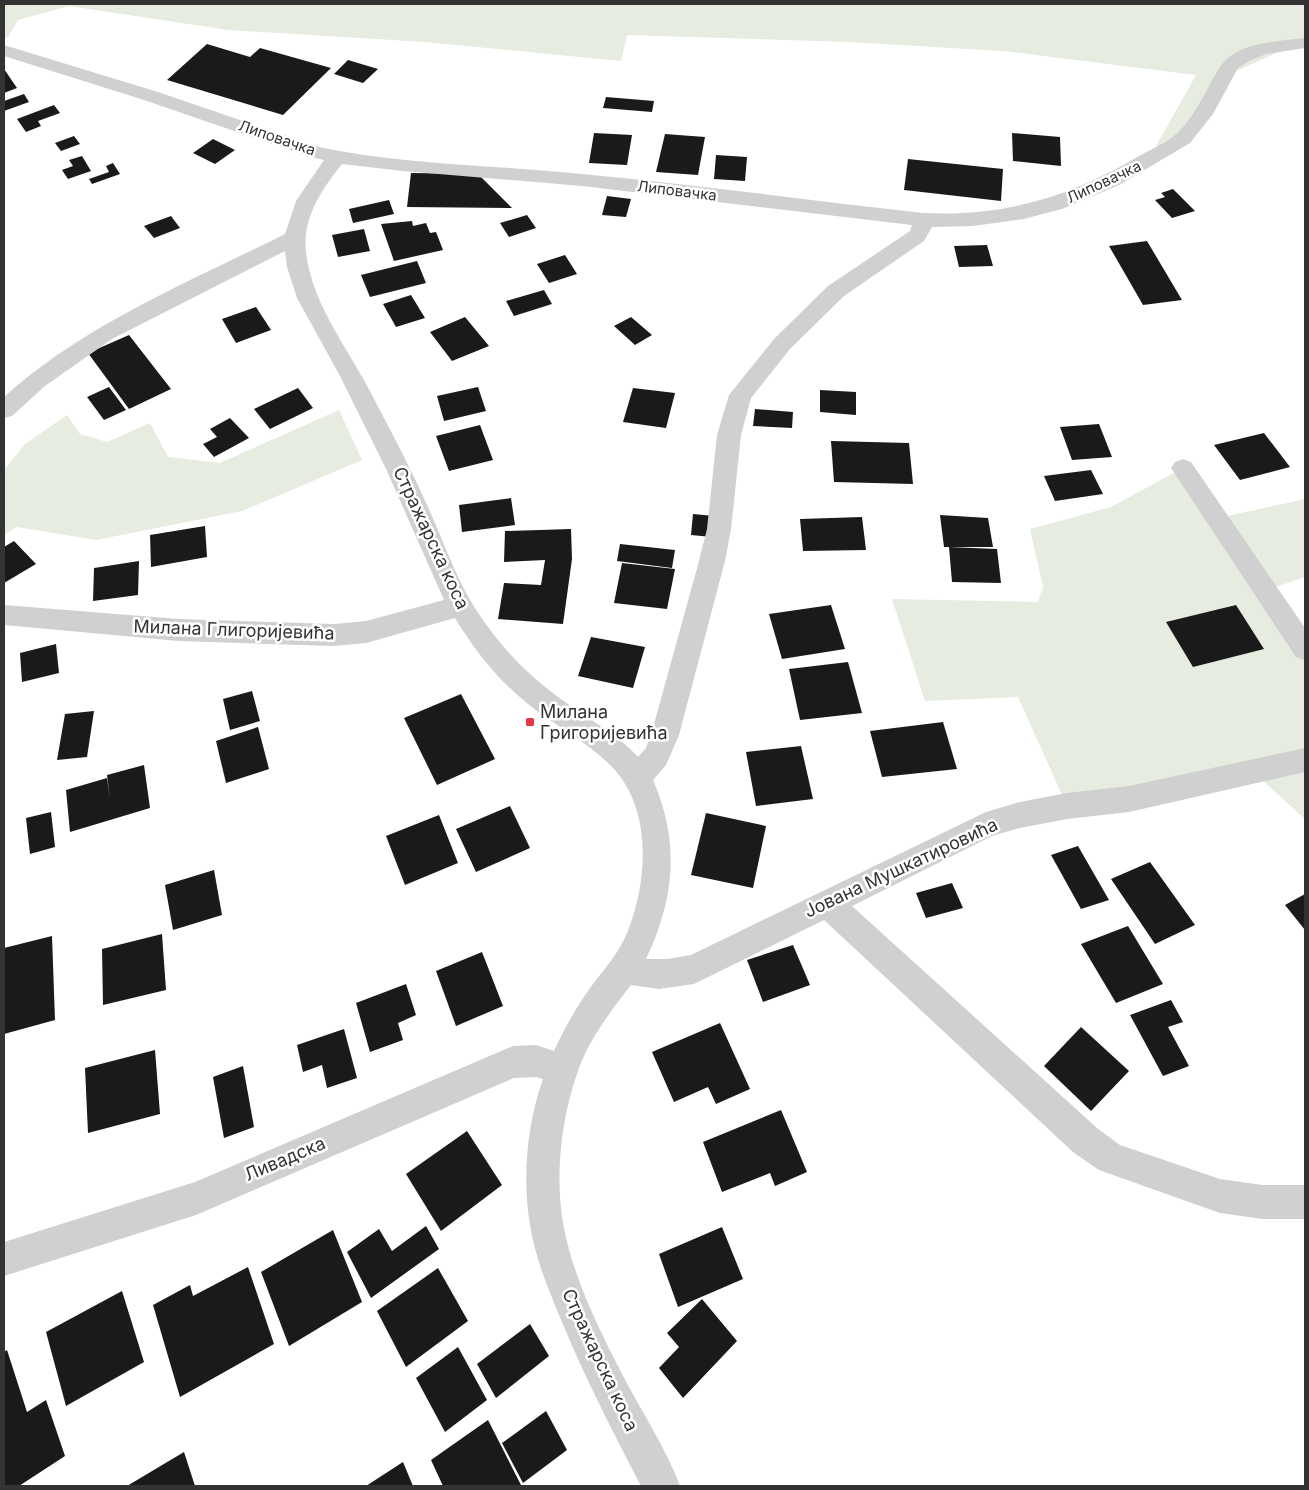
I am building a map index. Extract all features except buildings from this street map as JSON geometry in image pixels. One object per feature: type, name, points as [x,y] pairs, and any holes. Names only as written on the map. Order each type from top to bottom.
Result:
[{"type":"street","name":"Липовачка","points":[[4,50],[142,92],[314,152],[337,157],[403,165],[582,180],[924,220],[956,221],[1024,212],[1079,196],[1112,181],[1183,139],[1204,114],[1231,65],[1242,57],[1276,46],[1305,44]]},
{"type":"street","name":"Стражарска коса","points":[[337,157],[317,182],[300,214],[295,228],[294,238],[299,277],[311,305],[349,371],[403,479],[460,606],[501,662],[527,688],[628,765],[638,778],[649,803],[659,848],[652,900],[640,939],[624,969],[599,1001],[563,1068],[555,1089],[546,1136],[545,1213],[553,1252],[576,1316],[661,1486]]},
{"type":"street","points":[[638,778],[656,756],[665,735],[712,561],[719,529],[729,435],[740,395],[782,344],[816,311],[856,276],[918,236],[924,220]]},
{"type":"street","points":[[4,410],[37,380],[104,334],[294,238]]},
{"type":"street","points":[[1183,468],[1305,649]]},
{"type":"street","name":"Милана Глигоријевића","points":[[4,615],[180,630],[334,636],[366,632],[460,606]]},
{"type":"street","name":"Јована Мушкатировића","points":[[624,969],[643,975],[663,975],[694,968],[978,828],[1002,820],[1067,806],[1138,797],[1305,760]]},
{"type":"street","points":[[827,903],[1085,1140],[1111,1158],[1220,1196],[1263,1202],[1305,1202]]},
{"type":"street","name":"Ливадска","points":[[4,1259],[196,1198],[513,1062],[536,1061],[563,1068]]},
{"type":"shaded area","points":[[4,4],[1305,4],[1305,43],[1294,45],[1223,77],[1203,114],[1147,162],[1196,75],[1003,51],[849,42],[627,35],[621,61],[425,42],[228,30],[69,6],[18,20],[8,37],[4,39]]},
{"type":"shaded area","points":[[339,410],[362,460],[242,511],[96,540],[17,527],[4,535],[4,470],[25,444],[67,415],[80,434],[107,442],[150,423],[168,457],[220,463]]},
{"type":"shaded area","points":[[1183,468],[1218,518],[1305,499],[1305,577],[1267,590],[1305,649],[1305,760],[1282,765],[1305,761],[1305,819],[1252,771],[1067,806],[1018,697],[925,701],[892,599],[1038,602],[1043,587],[1030,529],[1111,507]]},
{"type":"place","name":"Милана Григоријевића","points":[[530,722]]}]
